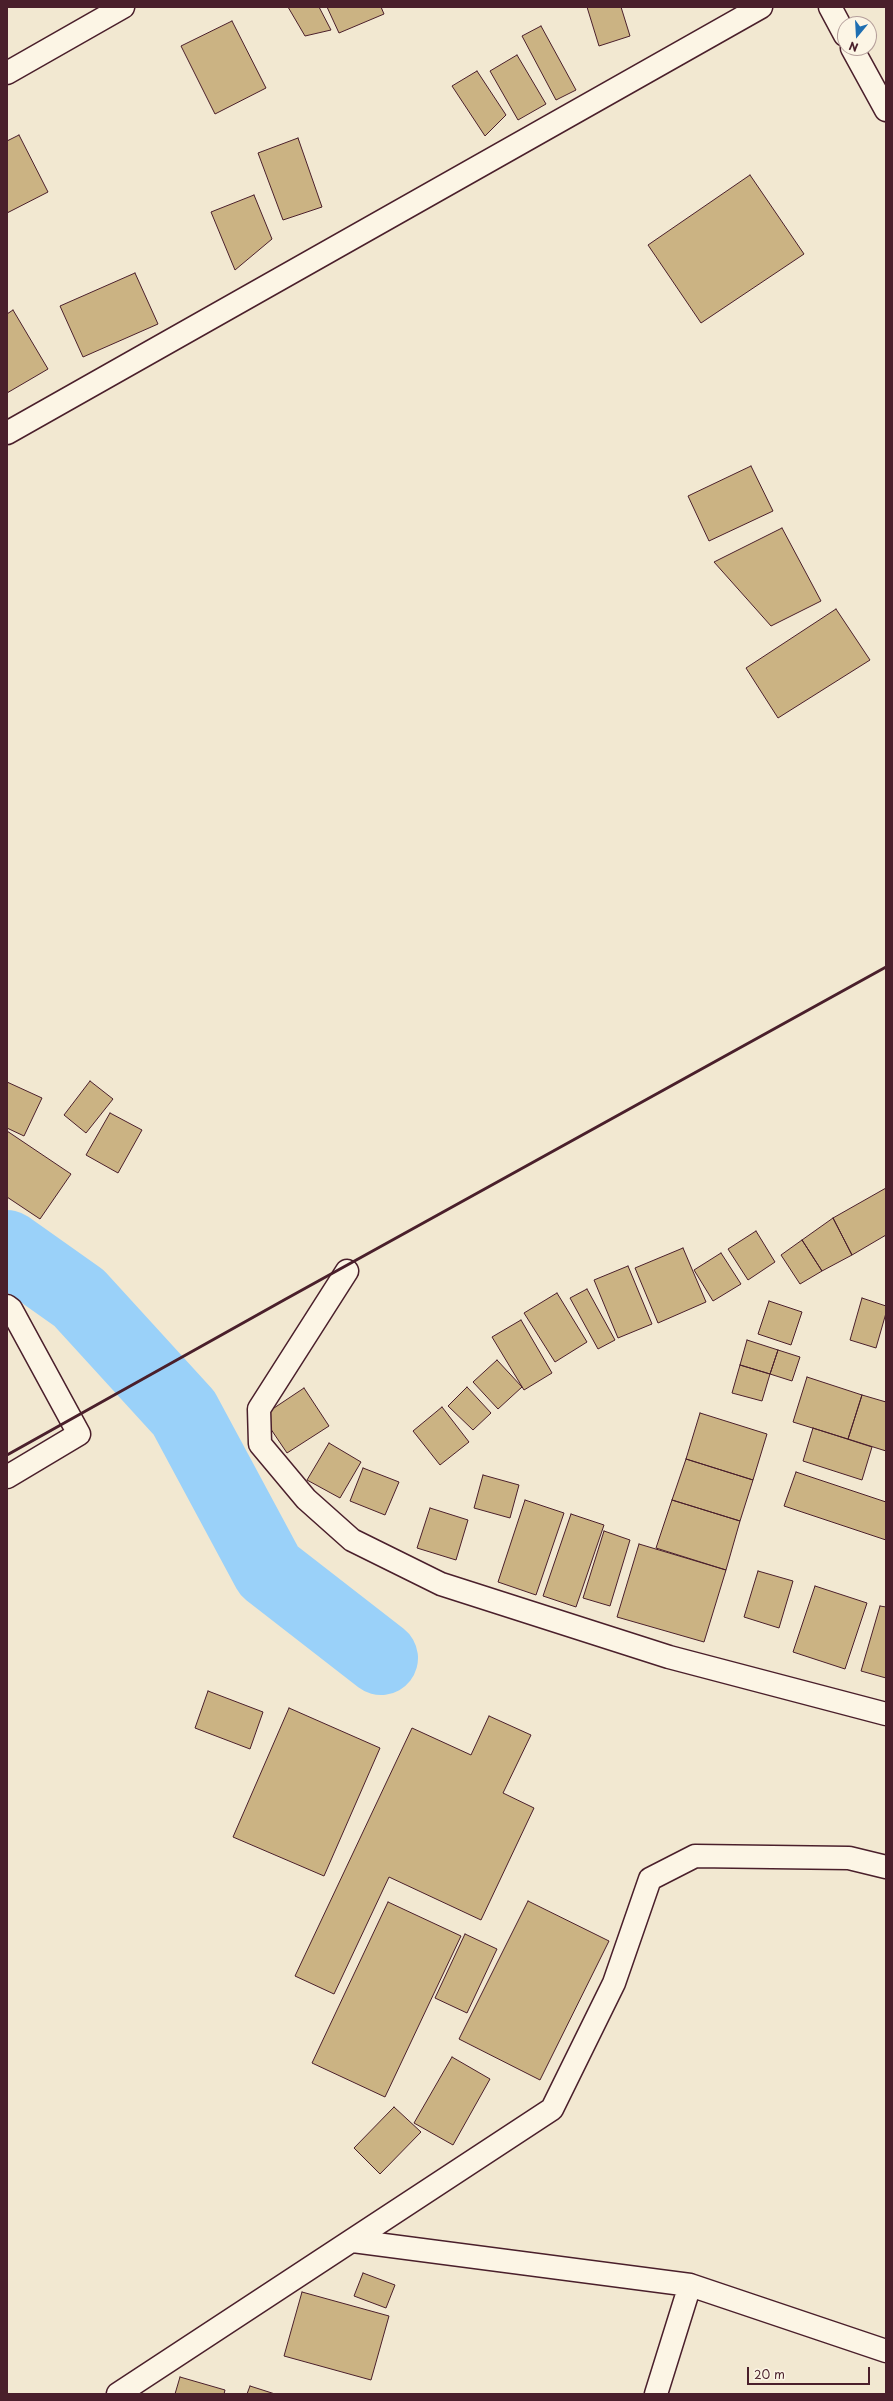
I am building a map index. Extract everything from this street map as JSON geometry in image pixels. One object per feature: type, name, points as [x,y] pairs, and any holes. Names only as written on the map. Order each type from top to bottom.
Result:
[{"type":"street","points":[[7,73],[123,7]]},
{"type":"street","points":[[7,433],[761,7]]},
{"type":"street","points":[[830,7],[837,20]]},
{"type":"street","points":[[856,56],[886,110]]},
{"type":"street","points":[[347,1271],[259,1409],[260,1444],[306,1499],[352,1540],[440,1584],[670,1657],[886,1714]]},
{"type":"street","points":[[7,1306],[11,1309],[79,1434],[7,1477]]},
{"type":"street","points":[[118,2394],[552,2109],[614,1983],[650,1880],[695,1856],[849,1858],[886,1867]]},
{"type":"street","points":[[353,2241],[690,2285],[886,2351]]},
{"type":"street","points":[[656,2394],[690,2285]]},
{"type":"building","points":[[288,7],[319,7],[331,30],[305,36]]},
{"type":"building","points":[[327,7],[381,7],[384,14],[339,33]]},
{"type":"building","points":[[587,7],[621,7],[630,36],[599,46]]},
{"type":"building","points":[[232,21],[266,88],[215,114],[181,46]]},
{"type":"building","points":[[541,26],[576,90],[556,100],[522,36]]},
{"type":"building","points":[[517,55],[546,104],[518,120],[490,71]]},
{"type":"building","points":[[477,71],[506,115],[485,136],[452,86]]},
{"type":"building","points":[[19,135],[48,192],[7,213],[7,141]]},
{"type":"building","points":[[298,138],[322,207],[283,220],[258,153]]},
{"type":"building","points":[[750,175],[804,254],[701,323],[648,245]]},
{"type":"building","points":[[254,195],[272,239],[235,270],[211,212]]},
{"type":"building","points":[[135,273],[158,324],[83,357],[60,306]]},
{"type":"building","points":[[13,310],[48,369],[7,393],[7,314]]},
{"type":"building","points":[[751,466],[773,511],[709,541],[688,496]]},
{"type":"building","points":[[782,528],[821,601],[771,626],[714,562]]},
{"type":"building","points":[[836,609],[870,660],[778,718],[746,668]]},
{"type":"building","points":[[90,1081],[113,1099],[86,1133],[64,1115]]},
{"type":"building","points":[[7,1082],[42,1098],[24,1136],[7,1128]]},
{"type":"building","points":[[110,1113],[142,1130],[118,1173],[86,1155]]},
{"type":"building","points":[[7,1131],[71,1174],[40,1219],[7,1197]]},
{"type":"building","points":[[886,1188],[886,1235],[852,1255],[833,1218]]},
{"type":"building","points":[[833,1218],[852,1255],[822,1271],[802,1240]]},
{"type":"building","points":[[756,1231],[775,1262],[748,1280],[728,1249]]},
{"type":"building","points":[[802,1240],[822,1271],[800,1284],[781,1255]]},
{"type":"building","points":[[683,1248],[706,1302],[658,1323],[635,1268]]},
{"type":"building","points":[[721,1253],[741,1284],[713,1301],[694,1270]]},
{"type":"building","points":[[628,1266],[652,1324],[618,1338],[594,1280]]},
{"type":"building","points":[[587,1289],[615,1340],[598,1349],[570,1298]]},
{"type":"building","points":[[557,1293],[587,1342],[555,1362],[524,1313]]},
{"type":"building","points":[[862,1298],[886,1306],[886,1313],[876,1348],[850,1340]]},
{"type":"building","points":[[769,1301],[802,1312],[791,1345],[758,1334]]},
{"type":"building","points":[[521,1320],[552,1373],[524,1390],[492,1337]]},
{"type":"building","points":[[747,1340],[778,1350],[770,1374],[740,1365]]},
{"type":"building","points":[[778,1350],[800,1357],[792,1381],[770,1374]]},
{"type":"building","points":[[497,1360],[522,1387],[498,1409],[473,1382]]},
{"type":"building","points":[[740,1365],[770,1374],[762,1401],[732,1393]]},
{"type":"building","points":[[807,1377],[862,1395],[848,1439],[793,1422]]},
{"type":"building","points":[[467,1387],[491,1413],[473,1430],[448,1406]]},
{"type":"building","points":[[304,1388],[329,1426],[287,1453],[262,1416]]},
{"type":"building","points":[[862,1395],[886,1402],[886,1451],[848,1439]]},
{"type":"building","points":[[442,1407],[469,1442],[440,1465],[413,1431]]},
{"type":"building","points":[[700,1413],[767,1434],[753,1480],[686,1459]]},
{"type":"building","points":[[813,1428],[872,1447],[862,1480],[803,1461]]},
{"type":"building","points":[[329,1443],[361,1462],[340,1498],[307,1480]]},
{"type":"building","points":[[686,1459],[753,1480],[740,1521],[672,1500]]},
{"type":"building","points":[[363,1468],[399,1482],[385,1515],[350,1501]]},
{"type":"building","points":[[796,1472],[886,1502],[886,1540],[784,1506]]},
{"type":"building","points":[[483,1475],[519,1485],[510,1518],[474,1508]]},
{"type":"building","points":[[525,1500],[564,1513],[536,1595],[498,1582]]},
{"type":"building","points":[[672,1500],[740,1521],[726,1570],[656,1548]]},
{"type":"building","points":[[430,1508],[468,1520],[456,1560],[417,1548]]},
{"type":"building","points":[[571,1514],[604,1525],[576,1607],[543,1596]]},
{"type":"building","points":[[604,1531],[630,1540],[610,1606],[583,1598]]},
{"type":"building","points":[[639,1544],[726,1570],[704,1642],[617,1617]]},
{"type":"building","points":[[758,1571],[793,1581],[779,1628],[744,1617]]},
{"type":"building","points":[[815,1586],[867,1603],[845,1669],[793,1652]]},
{"type":"building","points":[[880,1606],[886,1607],[886,1678],[861,1671]]},
{"type":"building","points":[[208,1691],[263,1712],[250,1749],[195,1728]]},
{"type":"building","points":[[289,1708],[380,1748],[324,1876],[233,1837]]},
{"type":"building","points":[[489,1716],[531,1735],[503,1793],[534,1808],[481,1920],[389,1877],[334,1994],[295,1976],[412,1728],[471,1755]]},
{"type":"building","points":[[528,1901],[609,1941],[540,2080],[459,2039]]},
{"type":"building","points":[[388,1902],[461,1936],[385,2097],[312,2063]]},
{"type":"building","points":[[465,1934],[497,1949],[467,2013],[435,1998]]},
{"type":"building","points":[[452,2057],[490,2079],[453,2145],[414,2123]]},
{"type":"building","points":[[394,2107],[421,2132],[380,2174],[354,2148]]},
{"type":"building","points":[[363,2273],[395,2285],[386,2308],[354,2296]]},
{"type":"building","points":[[302,2292],[389,2316],[371,2380],[284,2356]]},
{"type":"building","points":[[180,2377],[225,2390],[224,2394],[175,2394]]},
{"type":"building","points":[[250,2386],[275,2394],[247,2394]]},
{"type":"waterway","points":[[7,1247],[79,1298],[184,1413],[269,1571],[381,1658]]},
{"type":"railway","points":[[7,1455],[886,967]]}]
